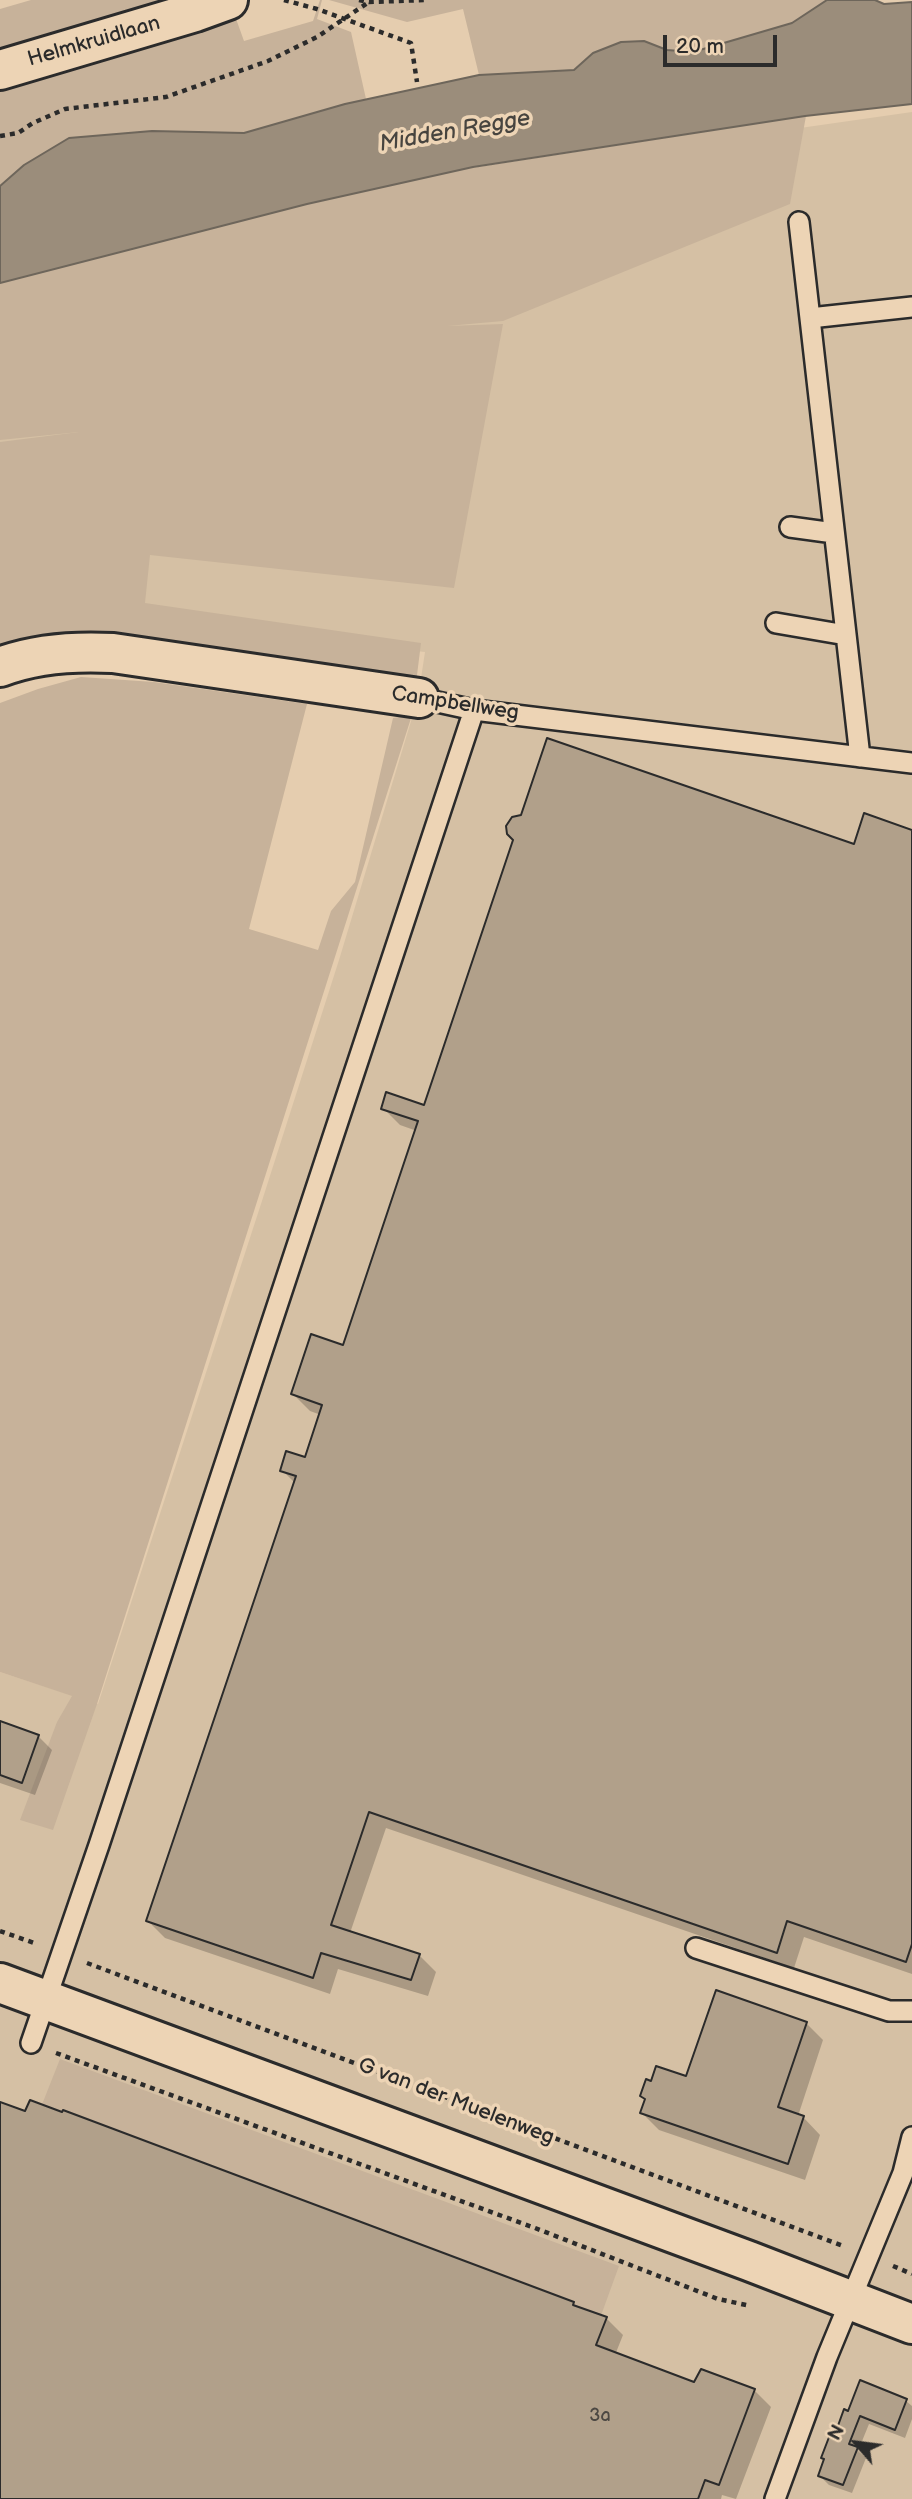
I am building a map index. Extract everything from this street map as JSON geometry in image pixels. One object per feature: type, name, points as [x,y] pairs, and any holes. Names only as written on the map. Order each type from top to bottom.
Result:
[{"type":"street","name":"Helmkruidlaan","points":[[0,70],[228,0]]},
{"type":"street","name":"Campbellweg","points":[[0,667],[22,658],[52,654],[85,651],[113,653],[419,698]]},
{"type":"street","points":[[0,1983],[912,2324]]},
{"type":"lane","points":[[799,222],[860,757]]},
{"type":"lane","points":[[810,317],[912,307]]},
{"type":"lane","points":[[790,527],[834,533]]},
{"type":"lane","points":[[776,623],[846,635]]},
{"type":"lane","name":"Campbellweg","points":[[419,698],[474,710],[912,763]]},
{"type":"lane","points":[[31,2043],[474,710]]},
{"type":"lane","points":[[696,1948],[888,2011],[912,2011]]},
{"type":"lane","points":[[775,2499],[827,2357],[907,2164],[912,2137]]},
{"type":"path","points":[[284,0],[344,18],[411,43],[417,82]]},
{"type":"path","points":[[359,0],[426,0]]},
{"type":"path","points":[[0,136],[18,133],[65,109],[166,97],[268,61],[317,37],[369,2]]},
{"type":"path","name":"G van der Muelenweg","points":[[0,1931],[912,2274]]},
{"type":"path","points":[[31,2043],[535,2228],[718,2299],[755,2307]]},
{"type":"shaded area","points":[[31,0],[177,0],[0,52],[0,9]]},
{"type":"shaded area","points":[[320,0],[317,19],[351,32],[366,99],[244,133],[152,131],[69,138],[24,165],[0,186],[0,86],[235,16],[244,41],[313,21]]},
{"type":"shaded area","points":[[329,0],[827,0],[792,23],[693,52],[667,50],[644,41],[621,42],[593,53],[574,70],[479,75],[463,9],[407,22]]},
{"type":"shaded area","points":[[912,112],[912,2499],[0,2499],[0,1672],[98,1704],[339,960],[418,698],[425,652],[0,608],[0,306],[793,129]]},
{"type":"shaded area","points":[[806,116],[790,204],[503,321],[447,326],[503,324],[454,588],[150,555],[145,603],[421,643],[416,683],[90,634],[48,635],[0,647],[0,442],[79,432],[0,440],[0,283],[307,204],[459,170]]},
{"type":"shaded area","points":[[81,677],[154,682],[307,704],[249,929],[318,950],[331,911],[355,882],[393,718],[412,715],[97,1704],[53,1830],[20,1820],[57,1722],[72,1696],[0,1672],[0,703]]},
{"type":"shaded area","points":[[60,2059],[619,2266],[599,2321],[41,2107]]},
{"type":"water","name":"Midden Regge","points":[[827,0],[875,0],[884,4],[912,2],[912,104],[805,116],[473,167],[307,204],[0,283],[0,186],[24,165],[69,138],[152,131],[244,133],[345,104],[479,75],[574,70],[593,53],[621,42],[644,41],[667,50],[693,52],[792,23]]},
{"type":"building","points":[[547,738],[854,844],[864,813],[912,830],[912,1944],[906,1962],[787,1921],[777,1953],[369,1812],[331,1925],[420,1954],[411,1980],[321,1953],[313,1978],[146,1921],[296,1476],[280,1471],[286,1451],[305,1457],[322,1405],[291,1394],[311,1334],[343,1345],[418,1121],[381,1109],[386,1092],[424,1105],[513,840],[507,834],[506,826],[512,817],[521,815]]},
{"type":"building","points":[[0,1721],[39,1735],[22,1783],[0,1775]]},
{"type":"building","points":[[716,1990],[807,2022],[778,2107],[804,2116],[788,2164],[640,2113],[645,2099],[640,2096],[646,2079],[651,2081],[656,2066],[686,2076]]},
{"type":"building","points":[[30,2100],[62,2112],[63,2110],[574,2302],[573,2305],[607,2317],[596,2345],[694,2382],[701,2369],[755,2389],[719,2485],[705,2480],[698,2499],[0,2499],[0,2102],[25,2111]]},
{"type":"building","points":[[860,2380],[907,2399],[895,2430],[860,2416],[849,2444],[858,2447],[843,2485],[818,2476],[824,2459],[821,2458],[831,2432],[835,2434],[844,2409],[848,2411]]}]
